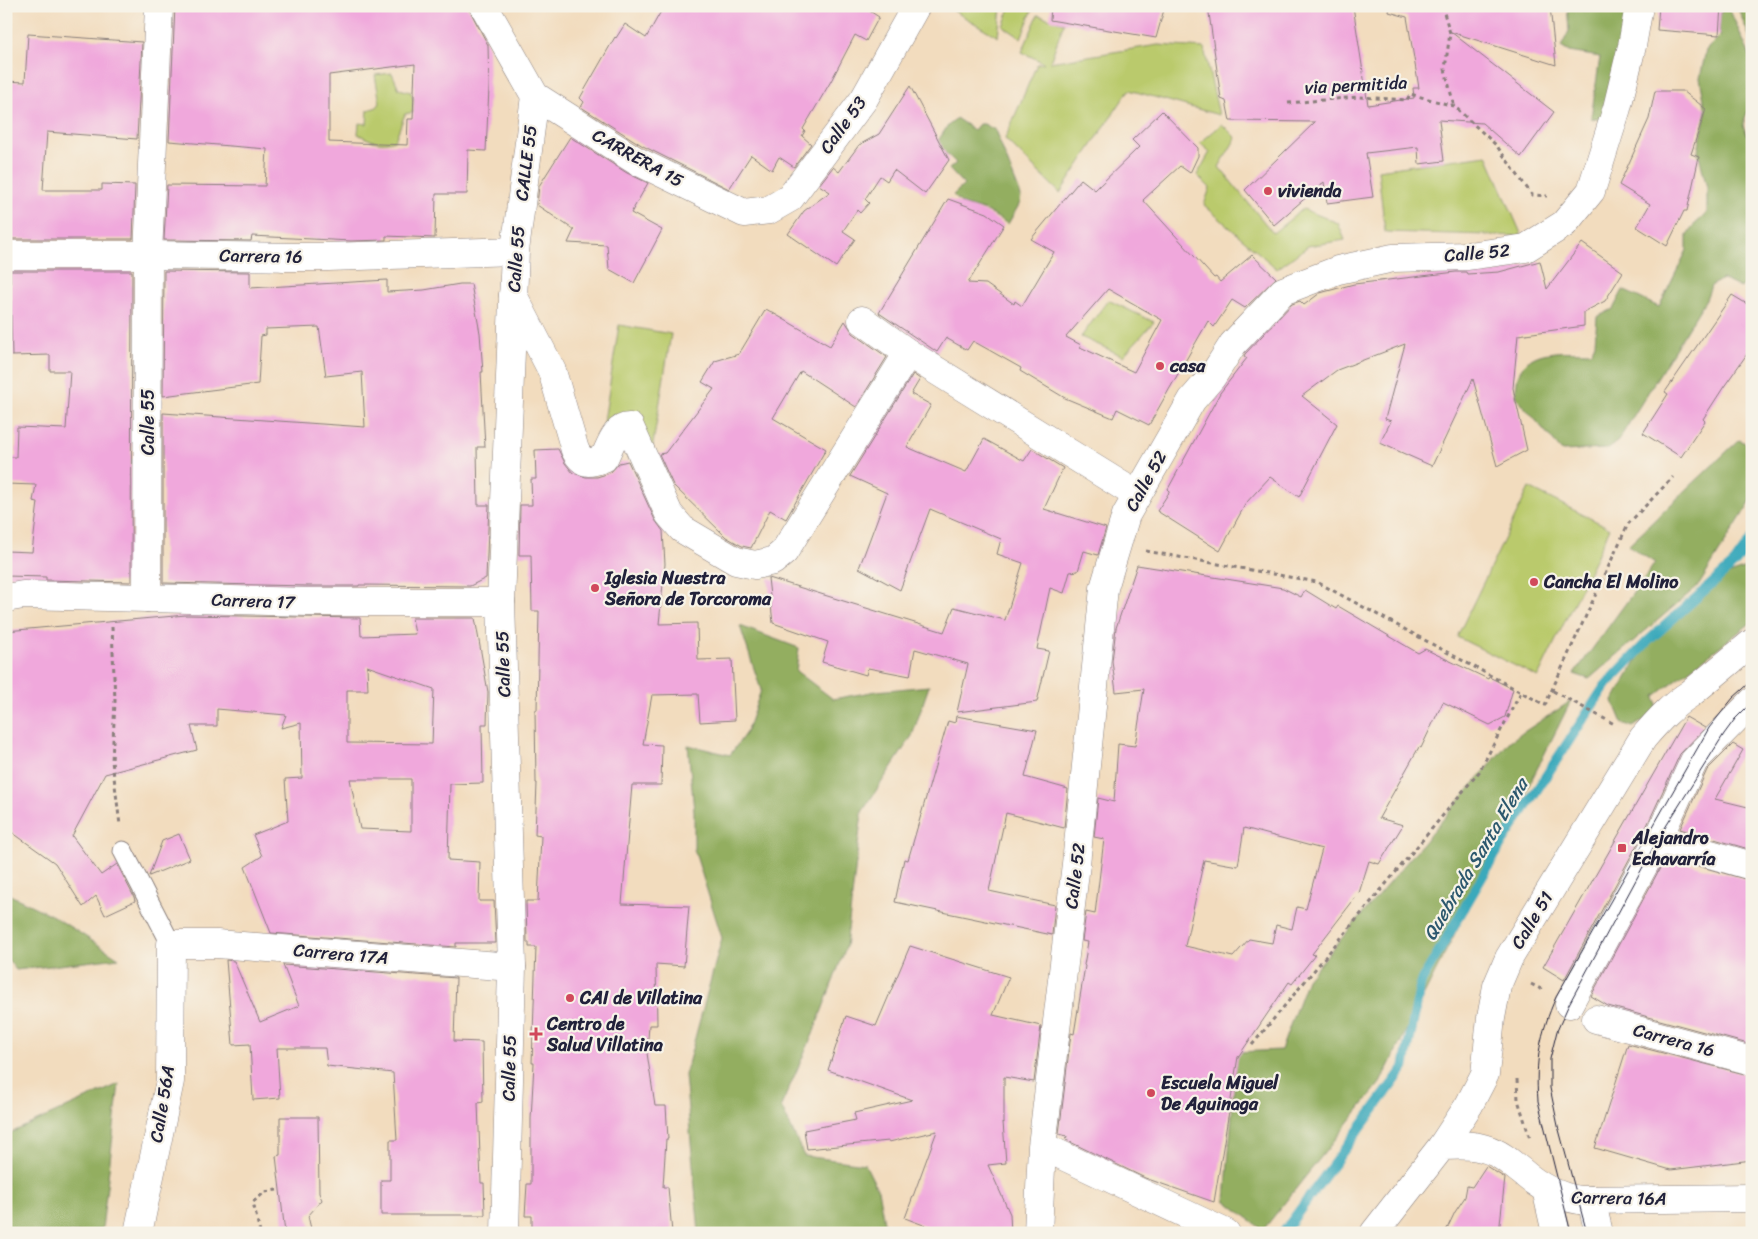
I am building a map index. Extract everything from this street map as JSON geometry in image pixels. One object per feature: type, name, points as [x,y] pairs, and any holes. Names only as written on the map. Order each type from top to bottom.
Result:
[{"type":"street","name":"Calle 55","points":[[147,598],[148,254],[159,6]]},
{"type":"street","points":[[484,6],[534,96]]},
{"type":"street","name":"Calle 53","points":[[744,213],[769,210],[790,198],[864,99],[916,6]]},
{"type":"street","name":"Calle 52","points":[[1038,1233],[1042,1146],[1076,864],[1104,588],[1126,515],[1192,400],[1212,376],[1233,344],[1283,291],[1338,270],[1393,258],[1468,256],[1526,248],[1564,224],[1591,190],[1617,108],[1632,46],[1639,6]]},
{"type":"street","name":"CARRERA 15","points":[[534,96],[635,160],[744,213]]},
{"type":"street","name":"CALLE 55","points":[[515,251],[534,96]]},
{"type":"street","name":"Calle 55","points":[[505,1233],[512,967],[501,602],[515,251]]},
{"type":"street","name":"Carrera 16","points":[[6,255],[148,254],[328,257],[515,251]]},
{"type":"street","points":[[513,295],[552,371],[575,450],[580,459],[588,462],[604,458],[619,430],[630,427],[669,514],[682,529],[736,561],[755,565],[773,561],[784,552],[908,353]]},
{"type":"street","points":[[862,320],[908,353],[1137,495]]},
{"type":"street","name":"Carrera 17","points":[[6,598],[23,595],[309,602],[501,602]]},
{"type":"street","name":"Calle 51","points":[[1374,1233],[1442,1146],[1469,1105],[1485,1074],[1491,1018],[1497,986],[1509,958],[1643,738],[1664,715],[1752,643]]},
{"type":"street","points":[[1569,1004],[1658,839],[1694,761],[1752,702]]},
{"type":"street","points":[[1658,839],[1752,866]]},
{"type":"street","name":"Carrera 17A","points":[[171,944],[217,944],[512,967]]},
{"type":"street","name":"Calle 56A","points":[[138,1233],[170,1081],[171,944]]},
{"type":"street","name":"Carrera 16","points":[[1596,1019],[1752,1061]]},
{"type":"street","points":[[1042,1146],[1226,1233]]},
{"type":"street","name":"Carrera 16A","points":[[1442,1146],[1472,1146],[1496,1153],[1546,1189],[1562,1197],[1579,1200],[1752,1198]]},
{"type":"street","points":[[1546,1189],[1556,1233]]},
{"type":"street","points":[[1590,1200],[1599,1233]]},
{"type":"lane","points":[[123,851],[171,944]]},
{"type":"path","points":[[1442,6],[1450,33],[1445,69],[1454,106],[1496,145],[1532,195],[1558,198],[1591,190]]},
{"type":"path","name":"via permitida","points":[[1288,103],[1358,97],[1407,100],[1410,94],[1454,106]]},
{"type":"path","points":[[1116,546],[1317,582],[1545,705],[1628,524],[1673,477]]},
{"type":"path","points":[[110,596],[115,701],[112,761],[123,851]]},
{"type":"path","points":[[1553,691],[1607,720]]},
{"type":"path","points":[[1252,1045],[1479,772],[1521,692]]},
{"type":"path","points":[[260,1233],[253,1202],[265,1192],[276,1190]]},
{"type":"green space","points":[[950,6],[1001,6],[998,37],[949,8]]},
{"type":"green space","points":[[1011,6],[1034,6],[1021,38],[1003,26]]},
{"type":"green space","points":[[1567,6],[1635,6],[1616,122],[1591,118],[1600,57],[1569,52],[1561,47],[1569,31]]},
{"type":"green space","points":[[1725,6],[1728,6],[1752,60],[1752,98],[1743,125],[1752,146],[1752,270],[1741,288],[1722,279],[1711,286],[1706,299],[1618,441],[1607,449],[1562,451],[1515,396],[1521,369],[1527,362],[1544,354],[1553,352],[1591,352],[1595,343],[1597,317],[1613,309],[1623,290],[1659,307],[1687,250],[1687,235],[1692,227],[1707,213],[1707,188],[1698,151],[1706,111],[1700,78],[1706,50],[1719,37],[1720,14]]},
{"type":"green space","points":[[1737,6],[1752,6],[1752,43]]},
{"type":"green space","points":[[1038,15],[1064,23],[1050,62],[1158,45],[1204,48],[1219,115],[1129,90],[1060,193],[1005,139],[1037,64],[1044,63],[1022,52]]},
{"type":"green space","points":[[392,73],[399,89],[411,92],[414,101],[414,112],[405,114],[395,140],[376,142],[358,134],[359,123],[367,124],[368,110],[377,107],[380,103],[375,75]]},
{"type":"green space","points":[[956,118],[974,130],[979,124],[984,124],[995,130],[1021,196],[1020,203],[1008,224],[986,211],[962,204],[953,195],[964,185],[949,169],[956,163],[949,156],[934,147],[947,127]]},
{"type":"green space","points":[[1222,124],[1236,138],[1219,167],[1273,233],[1303,209],[1338,223],[1345,240],[1308,246],[1277,269],[1204,205],[1210,188],[1197,175],[1210,152],[1200,143]]},
{"type":"green space","points":[[1487,155],[1522,236],[1385,232],[1378,170]]},
{"type":"green space","points":[[1108,300],[1154,322],[1123,356],[1081,337]]},
{"type":"green space","points":[[619,325],[671,334],[651,456],[600,447]]},
{"type":"green space","points":[[1739,440],[1752,446],[1752,499],[1699,585],[1589,679],[1574,674],[1655,563],[1628,545]]},
{"type":"green space","name":"Cancha El Molino","points":[[1529,488],[1610,528],[1538,677],[1457,637]]},
{"type":"green space","points":[[1752,566],[1752,622],[1655,696],[1658,711],[1633,727],[1622,723],[1613,701],[1648,641],[1727,575]]},
{"type":"green space","points":[[740,626],[799,648],[796,671],[833,699],[877,691],[929,686],[912,736],[862,812],[846,947],[813,1034],[781,1106],[804,1156],[865,1164],[878,1190],[886,1233],[699,1233],[685,1075],[722,938],[694,849],[694,811],[688,745],[730,755],[747,731],[761,690]]},
{"type":"green space","points":[[1571,701],[1380,1083],[1263,1230],[1225,1200],[1237,1052],[1281,1050],[1307,979],[1510,741]]},
{"type":"green space","points":[[6,893],[53,916],[119,958],[16,970],[6,957]]},
{"type":"green space","points":[[119,1084],[102,1229],[82,1233],[6,1233],[6,1135]]},
{"type":"building","points":[[175,6],[466,6],[488,45],[489,88],[486,151],[468,150],[467,194],[436,194],[435,238],[386,236],[386,240],[351,241],[252,236],[251,241],[164,240],[167,185],[265,186],[267,149],[169,141]],"holes":[[[415,64],[413,119],[408,119],[407,145],[329,142],[329,75]]]},
{"type":"building","points":[[664,6],[870,6],[868,10],[879,17],[866,41],[855,35],[803,129],[805,131],[802,136],[811,144],[794,167],[779,157],[772,170],[751,155],[729,189],[643,146],[581,107],[584,102],[580,98],[615,37],[625,24],[646,38]]},
{"type":"building","points":[[1051,6],[1165,6],[1156,38],[1050,20]]},
{"type":"building","points":[[1208,6],[1353,6],[1368,105],[1414,98],[1413,88],[1419,88],[1407,17],[1389,12],[1390,6],[1550,6],[1556,65],[1451,32],[1554,112],[1521,157],[1482,123],[1439,120],[1444,161],[1419,164],[1418,147],[1366,153],[1373,197],[1327,203],[1324,182],[1274,225],[1245,190],[1315,122],[1230,121],[1226,101],[1221,99]]},
{"type":"building","points":[[1659,6],[1721,6],[1719,35],[1657,30]]},
{"type":"building","points":[[28,34],[142,42],[137,139],[47,132],[43,190],[102,190],[102,184],[135,185],[133,239],[6,239],[6,81],[25,82]]},
{"type":"building","points":[[910,86],[949,160],[925,194],[894,170],[887,181],[880,176],[865,199],[869,203],[860,213],[857,210],[843,231],[855,239],[836,267],[788,234],[804,211],[830,192],[819,185],[833,167],[839,172],[859,145],[879,134]]},
{"type":"building","points":[[1655,91],[1683,91],[1706,109],[1691,154],[1699,157],[1687,211],[1684,211],[1667,246],[1637,227],[1650,204],[1619,185],[1649,119]]},
{"type":"building","points":[[1162,111],[1198,148],[1198,156],[1190,173],[1180,166],[1143,200],[1214,278],[1216,277],[1220,282],[1252,255],[1276,278],[1245,308],[1232,300],[1214,327],[1208,321],[1149,425],[1117,409],[1113,418],[1065,398],[1020,371],[1021,368],[973,341],[967,350],[946,338],[937,352],[879,313],[948,199],[987,213],[1004,225],[968,283],[986,284],[1014,304],[1015,301],[1022,306],[1054,252],[1031,239],[1081,179],[1095,190],[1139,147],[1132,140]],"holes":[[[1108,289],[1162,320],[1134,372],[1080,347],[1081,345],[1066,337]]]},
{"type":"building","points":[[570,137],[627,173],[648,183],[631,213],[662,230],[634,283],[609,269],[607,245],[568,243],[574,230],[537,205],[539,186]]},
{"type":"building","points":[[1582,243],[1623,272],[1605,301],[1584,312],[1584,326],[1518,335],[1513,388],[1527,450],[1497,466],[1473,379],[1432,466],[1380,443],[1391,421],[1385,419],[1405,344],[1337,370],[1302,396],[1337,424],[1299,497],[1270,477],[1246,503],[1220,551],[1157,511],[1170,491],[1168,489],[1220,393],[1247,358],[1244,356],[1245,354],[1292,304],[1300,301],[1304,305],[1320,293],[1354,284],[1456,272],[1466,272],[1467,274],[1499,272],[1540,261],[1547,289]]},
{"type":"building","points":[[10,271],[132,271],[131,582],[46,580],[46,577],[6,576],[6,551],[32,552],[38,502],[33,501],[36,485],[6,484],[6,457],[16,457],[17,427],[66,429],[70,371],[50,371],[50,355],[12,356]]},
{"type":"building","points":[[164,271],[250,272],[250,288],[387,280],[387,292],[424,290],[471,284],[480,333],[483,372],[481,372],[485,447],[477,447],[478,505],[489,505],[486,578],[470,586],[309,586],[163,583],[163,413],[365,427],[362,372],[326,376],[319,327],[266,329],[266,335],[261,336],[258,384],[163,396]]},
{"type":"building","points":[[1732,295],[1752,307],[1752,347],[1723,388],[1703,419],[1705,421],[1681,457],[1643,433],[1668,394],[1665,392]]},
{"type":"building","points":[[766,309],[830,346],[845,321],[853,333],[887,357],[856,407],[801,371],[773,418],[826,449],[786,519],[770,510],[751,548],[742,546],[726,537],[673,485],[659,454],[665,453],[714,389],[702,382],[715,361],[739,354]]},
{"type":"building","points":[[913,374],[920,379],[911,394],[931,405],[907,447],[966,472],[984,439],[1024,461],[1032,449],[1063,468],[1044,509],[1106,528],[1098,555],[1084,551],[1078,571],[1070,572],[1064,593],[1050,588],[1037,649],[1049,651],[1037,702],[957,712],[968,664],[915,649],[910,676],[868,668],[866,675],[822,662],[828,642],[773,623],[768,578],[944,632],[954,607],[1005,620],[1023,563],[997,554],[1001,539],[930,509],[900,590],[859,568],[887,493],[850,476]]},
{"type":"building","points":[[558,449],[573,473],[586,477],[597,477],[610,473],[619,463],[628,461],[655,520],[663,531],[665,564],[659,624],[697,623],[698,660],[732,659],[735,720],[700,722],[698,694],[652,695],[643,744],[662,745],[661,785],[632,785],[622,904],[689,906],[684,966],[656,964],[657,1025],[649,1025],[647,1053],[655,1106],[666,1106],[668,1139],[666,1139],[663,1187],[668,1187],[672,1233],[532,1233],[532,1216],[525,1216],[527,1184],[531,1184],[531,1119],[534,1063],[532,1063],[536,947],[529,947],[529,942],[527,942],[526,901],[538,901],[541,836],[535,835],[537,783],[535,710],[537,710],[539,611],[532,611],[531,555],[519,555],[520,505],[532,505],[531,479],[536,479],[535,450]]},
{"type":"building","points":[[1137,565],[1283,588],[1301,597],[1305,590],[1336,609],[1338,606],[1418,653],[1425,649],[1513,689],[1505,717],[1490,725],[1443,702],[1421,748],[1419,747],[1379,818],[1403,825],[1379,864],[1369,861],[1359,893],[1312,954],[1315,955],[1292,984],[1289,982],[1238,1057],[1214,1202],[1145,1178],[1066,1140],[1067,1136],[1059,1134],[1071,1033],[1074,1034],[1088,942],[1082,941],[1086,912],[1095,914],[1104,839],[1094,837],[1098,798],[1114,802],[1118,744],[1135,746],[1144,689],[1116,692],[1112,661],[1116,628]],"holes":[[[1244,828],[1322,849],[1306,909],[1297,907],[1292,929],[1276,925],[1272,943],[1249,939],[1233,957],[1185,946],[1204,860],[1238,866]]]},
{"type":"building","points":[[186,615],[360,618],[361,636],[415,634],[412,618],[475,618],[488,692],[487,724],[482,724],[483,783],[450,784],[448,860],[480,862],[479,901],[494,901],[496,943],[456,943],[456,947],[271,933],[245,867],[262,856],[253,835],[288,821],[285,779],[302,778],[301,723],[281,728],[286,715],[217,709],[217,726],[191,726],[197,750],[105,774],[72,836],[101,875],[117,864],[135,901],[105,915],[96,896],[83,907],[55,863],[6,828],[6,631]],"holes":[[[367,666],[434,689],[432,744],[347,743],[347,690],[368,690]],[[350,779],[411,779],[411,831],[360,829]]]},
{"type":"building","points":[[956,716],[1037,730],[1025,777],[1068,789],[1064,828],[1006,813],[989,891],[1055,905],[1052,935],[895,902],[904,859],[908,860],[948,721],[955,723]]},
{"type":"building","name":"Alejandro Echavarría","points":[[1686,717],[1705,728],[1680,754],[1644,832],[1564,980],[1543,967]]},
{"type":"building","points":[[1733,744],[1743,750],[1715,799],[1752,808],[1752,850],[1680,829],[1707,770]]},
{"type":"building","points":[[179,834],[190,859],[149,876],[162,841]]},
{"type":"building","points":[[1666,857],[1752,881],[1752,1045],[1608,1006],[1591,996]]},
{"type":"building","points":[[910,946],[1009,977],[993,1015],[1041,1026],[1034,1082],[1004,1077],[1003,1122],[1006,1163],[988,1165],[1010,1214],[1011,1233],[934,1233],[934,1229],[905,1218],[937,1131],[889,1142],[807,1149],[804,1130],[856,1120],[854,1113],[912,1100],[828,1070],[846,1016],[876,1026]]},
{"type":"building","points":[[226,960],[234,961],[260,1022],[299,1006],[283,965],[456,978],[454,1041],[482,1042],[483,1102],[478,1103],[481,1183],[484,1183],[485,1215],[381,1215],[381,1180],[390,1180],[390,1140],[397,1140],[393,1073],[327,1066],[325,1048],[277,1048],[280,1098],[253,1100],[250,1044],[233,1045]]},
{"type":"building","points":[[1628,1044],[1752,1076],[1752,1160],[1671,1170],[1595,1148]]},
{"type":"building","points":[[280,1117],[318,1117],[319,1193],[322,1200],[308,1216],[312,1233],[285,1233],[276,1156],[280,1155]]},
{"type":"building","points":[[1486,1166],[1505,1178],[1499,1233],[1445,1233],[1465,1197],[1467,1186],[1472,1187]]},
{"type":"waterway","name":"Quebrada Santa Elena","points":[[1283,1233],[1404,1068],[1421,982],[1502,843],[1605,686],[1648,641],[1735,563],[1752,539]]},
{"type":"tram line","points":[[1571,1233],[1538,1101],[1537,1073],[1542,1035],[1556,997],[1709,728],[1733,698],[1752,681]]},
{"type":"tram line","points":[[1587,1233],[1558,1126],[1550,1088],[1550,1059],[1557,1031],[1569,1004],[1658,839],[1724,734],[1735,719],[1752,702]]},
{"type":"place","name":"vivienda","points":[[1268,191]]},
{"type":"place","name":"casa","points":[[1160,366]]},
{"type":"place","name":"Cancha El Molino","points":[[1534,582]]},
{"type":"place","name":"Iglesia Nuestra Señora de Torcoroma","points":[[595,588]]},
{"type":"place","name":"Alejandro Echavarría","points":[[1622,848]]},
{"type":"place","name":"CAI de Villatina","points":[[570,998]]},
{"type":"place","name":"Centro de Salud Villatina","points":[[536,1034]]},
{"type":"place","name":"Escuela Miguel De Aguinaga","points":[[1151,1093]]}]
